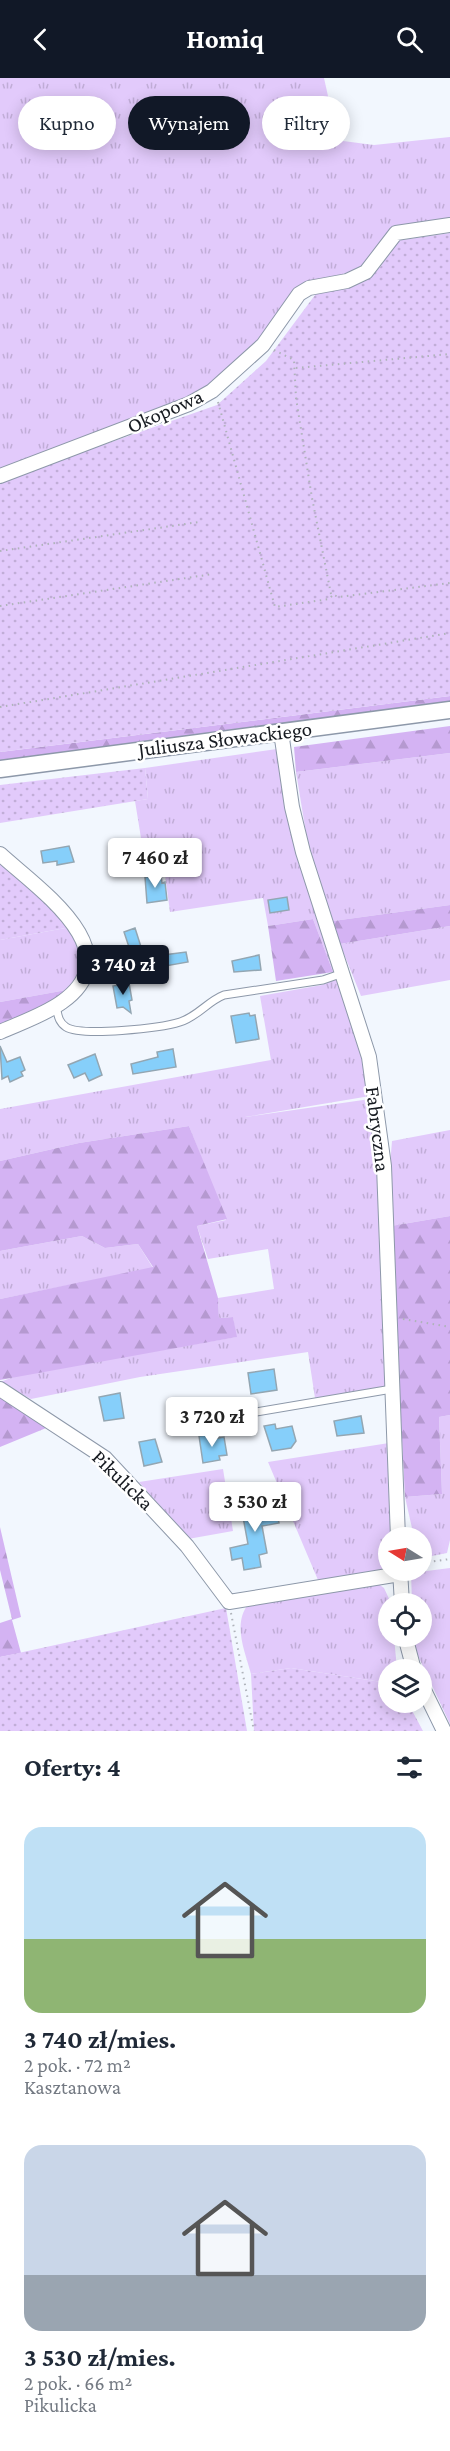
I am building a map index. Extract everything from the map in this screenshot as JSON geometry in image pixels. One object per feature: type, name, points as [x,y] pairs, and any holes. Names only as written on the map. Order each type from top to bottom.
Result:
[{"type":"street","name":"Okopowa","points":[[0,476],[189,404],[223,384],[263,345],[299,294],[309,288],[347,281],[366,272],[396,233],[450,225]]},
{"type":"street","name":"Juliusza Słowackiego","points":[[0,769],[450,710]]},
{"type":"street","name":"Fabryczna","points":[[281,732],[292,807],[303,852],[369,1057],[383,1155],[398,1527]]},
{"type":"street","points":[[0,854],[77,926],[85,942],[87,958],[82,982],[69,997],[56,1007],[0,1032]]},
{"type":"street","name":"Pikulicka","points":[[0,1389],[105,1458],[187,1546],[229,1602]]},
{"type":"street","points":[[229,1602],[378,1576]]},
{"type":"street","points":[[432,1706],[444,1731]]},
{"type":"lane","points":[[56,1007],[60,1022],[65,1026],[93,1033],[180,1022],[224,995],[323,980],[343,973]]},
{"type":"lane","points":[[191,1423],[392,1389]]},
{"type":"path","points":[[263,345],[290,355],[294,360],[296,398],[312,498],[333,595]]},
{"type":"path","points":[[296,368],[450,354]]},
{"type":"path","points":[[212,391],[218,401],[275,607],[329,599],[333,595]]},
{"type":"path","points":[[0,551],[199,522]]},
{"type":"path","points":[[0,606],[213,574]]},
{"type":"path","points":[[333,595],[339,597],[450,583]]},
{"type":"path","points":[[0,707],[450,633]]},
{"type":"path","points":[[390,1316],[450,1327]]},
{"type":"path","points":[[432,1562],[450,1559]]},
{"type":"path","points":[[229,1602],[254,1731]]},
{"type":"green space","points":[[0,78],[324,78],[328,96],[262,96],[262,150],[350,150],[350,142],[374,145],[450,137],[450,222],[396,228],[386,234],[363,268],[316,282],[263,338],[208,387],[126,424],[0,469]]},
{"type":"green space","points":[[450,233],[450,696],[0,752],[0,481],[217,405],[266,361],[318,291],[366,279],[381,266],[395,241]]},
{"type":"green space","points":[[450,696],[450,702],[0,761],[0,752]]},
{"type":"green space","points":[[450,726],[450,753],[296,772],[294,747]]},
{"type":"green space","points":[[277,749],[336,966],[333,972],[313,919],[268,926],[263,898],[170,912],[164,867],[146,869],[135,801],[148,799],[145,768]]},
{"type":"green space","points":[[450,753],[450,905],[333,921],[308,845],[296,772]]},
{"type":"green space","points":[[145,768],[148,799],[0,823],[0,785]]},
{"type":"green space","points":[[0,860],[71,927],[0,940]]},
{"type":"green space","points":[[450,905],[450,926],[340,944],[333,921]]},
{"type":"green space","points":[[313,919],[333,972],[276,981],[268,926]]},
{"type":"green space","points":[[450,926],[450,980],[361,996],[340,944]]},
{"type":"green space","points":[[71,927],[81,949],[80,966],[72,989],[0,1002],[0,940]]},
{"type":"green space","points":[[338,980],[363,1047],[370,1096],[245,1117],[370,1099],[380,1205],[387,1386],[315,1398],[308,1352],[140,1377],[31,1399],[0,1382],[19,1375],[236,1337],[233,1317],[219,1318],[218,1298],[274,1289],[268,1249],[208,1259],[197,1226],[226,1220],[189,1126],[79,1143],[0,1161],[0,1109],[271,1060],[260,996],[322,985]]},
{"type":"green space","points":[[72,989],[60,1000],[0,1027],[0,1002]]},
{"type":"green space","points":[[189,1126],[227,1219],[197,1226],[218,1298],[219,1318],[233,1317],[237,1337],[0,1380],[0,1299],[153,1267],[138,1244],[105,1248],[82,1236],[0,1251],[0,1161],[79,1143]]},
{"type":"green space","points":[[450,1130],[450,1216],[391,1226],[389,1178],[392,1141]]},
{"type":"green space","points":[[450,1216],[450,1415],[439,1417],[442,1494],[405,1497],[391,1226]]},
{"type":"green space","points":[[82,1236],[105,1248],[138,1244],[153,1268],[0,1299],[0,1251]]},
{"type":"green space","points":[[0,1396],[51,1426],[0,1447]]},
{"type":"green space","points":[[450,1415],[450,1540],[447,1553],[432,1556],[432,1527],[412,1527],[405,1497],[442,1494],[439,1417]]},
{"type":"green space","points":[[389,1443],[393,1527],[378,1527],[378,1571],[318,1580],[268,1462]]},
{"type":"green space","points":[[223,1469],[233,1531],[188,1539],[139,1482]]},
{"type":"green space","points":[[0,1527],[21,1617],[12,1620],[21,1653],[0,1657],[0,1623],[12,1619],[0,1570]]},
{"type":"green space","points":[[450,1568],[450,1724],[432,1686],[432,1659],[420,1659],[414,1647],[432,1647],[432,1593],[412,1593],[411,1581],[432,1581],[432,1570]]},
{"type":"green space","points":[[373,1580],[384,1588],[386,1593],[378,1593],[378,1647],[395,1647],[396,1659],[378,1659],[378,1681],[291,1668],[251,1674],[241,1638],[241,1620],[249,1603]]},
{"type":"green space","points":[[226,1608],[247,1731],[0,1731],[0,1657]]},
{"type":"green space","points":[[291,1668],[378,1681],[378,1713],[413,1713],[423,1731],[254,1731],[251,1674]]},
{"type":"building","points":[[69,846],[74,862],[57,865],[57,861],[43,863],[41,851]]},
{"type":"building","points":[[161,875],[162,883],[165,882],[167,900],[147,903],[145,877]]},
{"type":"building","points":[[287,897],[289,910],[270,913],[268,900]]},
{"type":"building","points":[[135,928],[142,950],[131,953],[124,932]]},
{"type":"building","points":[[186,952],[188,962],[159,967],[160,970],[150,972],[148,957]]},
{"type":"building","points":[[259,955],[261,970],[234,972],[232,961]]},
{"type":"building","points":[[129,983],[132,1000],[129,1001],[131,1013],[123,1007],[117,1008],[113,986]]},
{"type":"building","points":[[249,1013],[250,1016],[255,1015],[259,1039],[236,1043],[231,1016]]},
{"type":"building","points":[[0,1046],[7,1062],[20,1057],[25,1070],[21,1072],[23,1076],[10,1082],[8,1076],[2,1079]]},
{"type":"building","points":[[173,1049],[176,1067],[133,1074],[131,1064],[158,1057],[157,1052]]},
{"type":"building","points":[[95,1054],[102,1075],[89,1081],[85,1073],[74,1078],[68,1065]]},
{"type":"building","points":[[274,1369],[277,1390],[251,1394],[248,1373]]},
{"type":"building","points":[[120,1393],[124,1418],[104,1421],[99,1397]]},
{"type":"building","points":[[361,1416],[364,1433],[337,1436],[334,1421]]},
{"type":"building","points":[[275,1424],[276,1429],[292,1426],[296,1441],[291,1448],[272,1451],[264,1426]]},
{"type":"building","points":[[212,1434],[212,1439],[224,1437],[227,1455],[219,1456],[220,1460],[203,1463],[199,1436]]},
{"type":"building","points":[[155,1439],[162,1462],[144,1466],[139,1442]]},
{"type":"building","points":[[264,1494],[267,1511],[276,1510],[279,1523],[262,1526],[267,1553],[259,1555],[261,1567],[244,1570],[242,1558],[232,1560],[230,1548],[248,1544],[243,1517],[252,1516],[248,1497]]}]
